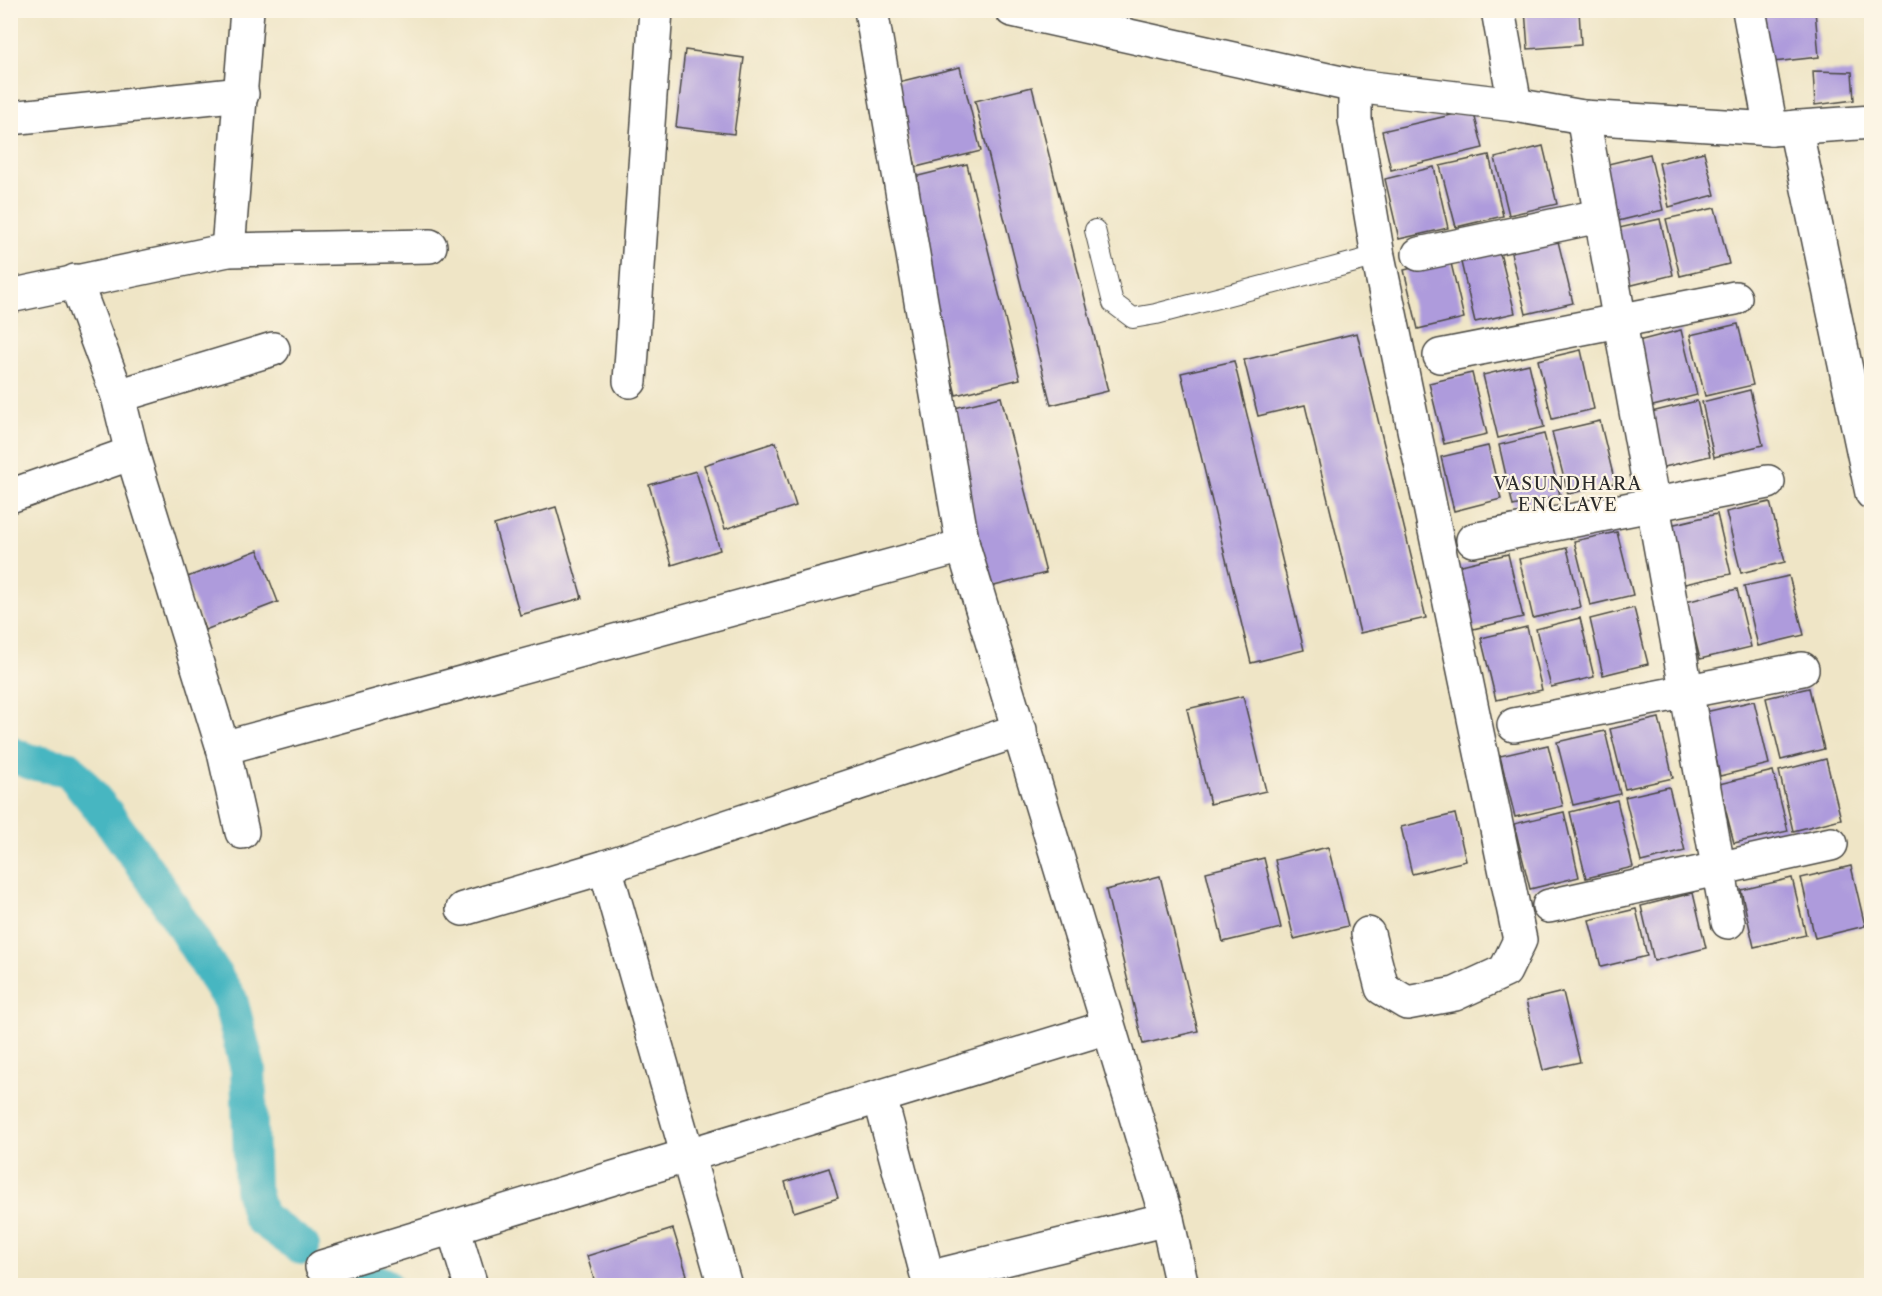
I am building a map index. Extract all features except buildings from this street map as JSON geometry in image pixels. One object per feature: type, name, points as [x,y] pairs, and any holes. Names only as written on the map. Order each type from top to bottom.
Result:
[{"type":"street","points":[[228,250],[247,10]]},
{"type":"street","points":[[630,381],[656,10]]},
{"type":"street","points":[[871,10],[963,546],[1167,1219],[1182,1286]]},
{"type":"street","points":[[1012,10],[1355,86],[1515,105],[1583,117],[1783,128],[1872,122]]},
{"type":"street","points":[[1498,10],[1515,105]]},
{"type":"street","points":[[1749,10],[1783,128],[1872,493]]},
{"type":"street","points":[[1355,86],[1355,120],[1378,256],[1520,940],[1504,971],[1455,994],[1407,1003],[1382,988],[1368,934]]},
{"type":"street","points":[[10,118],[242,94]]},
{"type":"street","points":[[1583,117],[1599,216],[1728,922]]},
{"type":"street","points":[[1419,254],[1599,216]]},
{"type":"street","points":[[10,296],[228,250],[430,246]]},
{"type":"street","points":[[75,281],[118,396],[132,453],[223,748],[242,832]]},
{"type":"street","points":[[1440,356],[1735,298]]},
{"type":"street","points":[[118,396],[273,349]]},
{"type":"street","points":[[10,496],[132,453]]},
{"type":"street","points":[[1473,540],[1768,482]]},
{"type":"street","points":[[223,748],[963,546]]},
{"type":"street","points":[[1514,725],[1802,669]]},
{"type":"street","points":[[463,909],[605,867],[1020,730]]},
{"type":"street","points":[[1549,906],[1831,844]]},
{"type":"street","points":[[605,867],[725,1286]]},
{"type":"street","points":[[322,1267],[1108,1027]]},
{"type":"street","points":[[880,1097],[929,1282],[1167,1219]]},
{"type":"street","points":[[453,1227],[471,1286]]},
{"type":"lane","points":[[1095,230],[1113,303],[1132,318],[1378,256]]},
{"type":"waterway","points":[[10,754],[31,762],[69,769],[106,814],[156,883],[230,1000],[248,1069],[252,1189],[260,1217],[302,1247]]},
{"type":"waterway","points":[[370,1279],[385,1286]]},
{"type":"district","name":"VASUNDHARA ENCLAVE","points":[[1568,494]]}]
